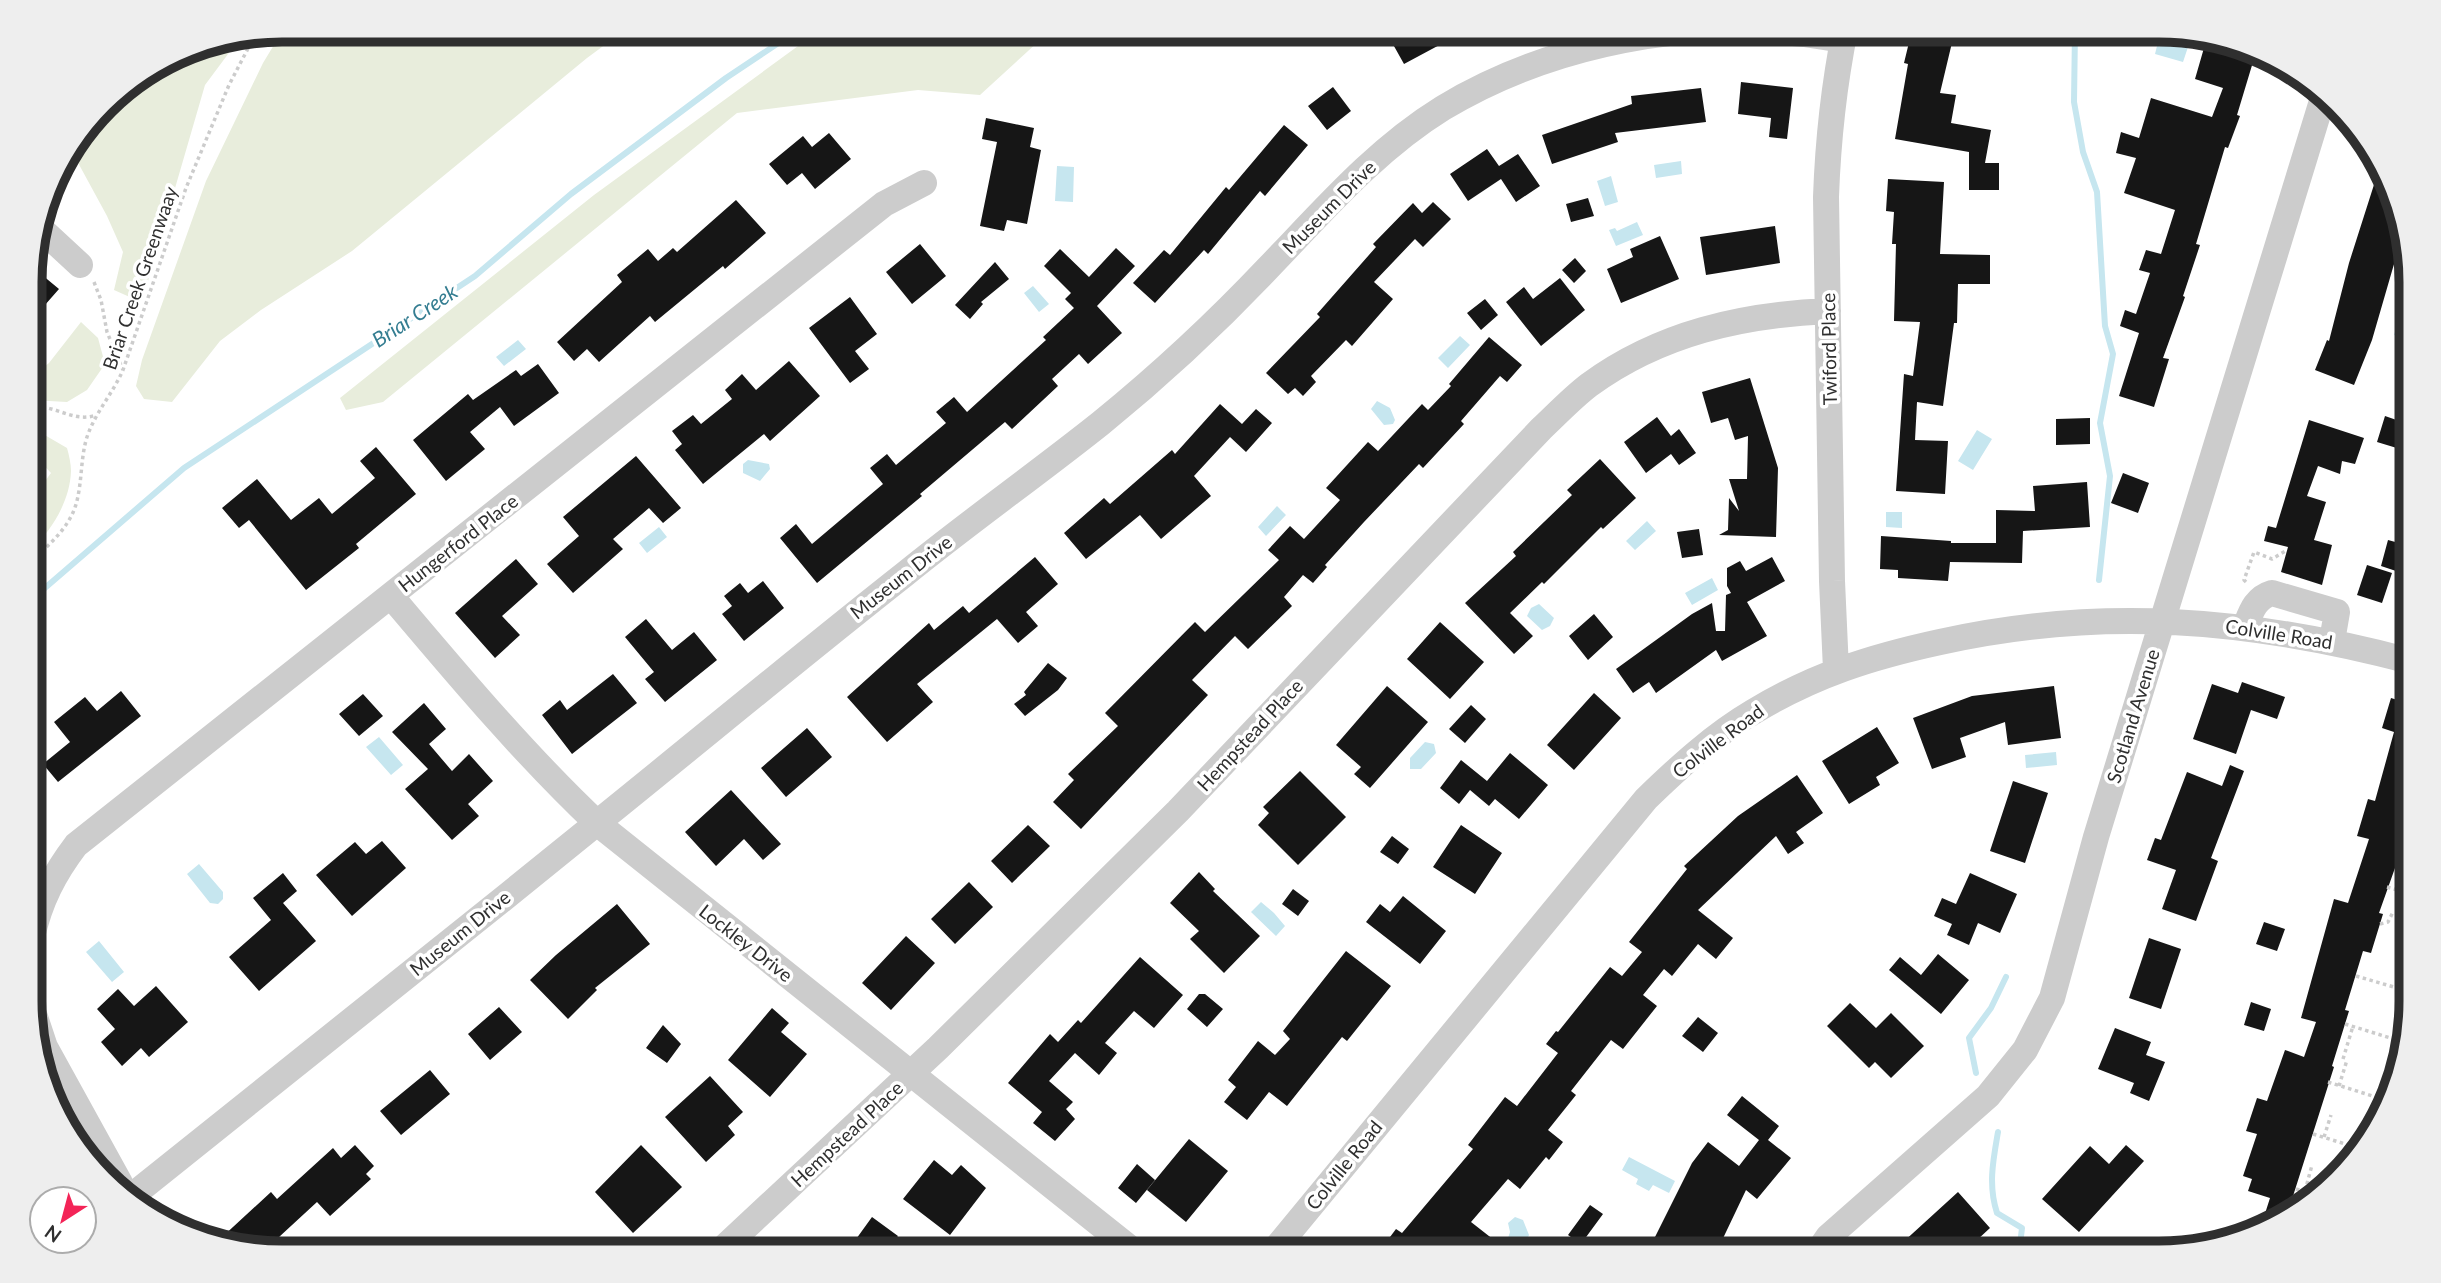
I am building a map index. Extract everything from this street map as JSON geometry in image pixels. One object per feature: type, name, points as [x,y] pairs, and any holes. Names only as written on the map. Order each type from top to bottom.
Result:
[{"type":"street","name":"Museum Drive","points":[[137,1192],[890,585],[1103,421],[1167,367],[1260,277],[1336,197],[1404,136],[1443,108],[1501,77],[1545,59],[1609,42]]},
{"type":"street","name":"Twiford Place","points":[[1836,670],[1832,581],[1828,152],[1834,91],[1843,42]]},
{"type":"street","name":"Scotland Avenue","points":[[1826,1240],[1988,1096],[2025,1050],[2052,998],[2092,849],[2320,105]]},
{"type":"street","name":"Hungerford Place","points":[[42,901],[56,872],[76,845],[884,204],[924,183]]},
{"type":"street","points":[[47,235],[80,265]]},
{"type":"street","name":"Hempstead Place","points":[[732,1241],[911,1073],[1178,811],[1541,429],[1588,386],[1640,353],[1705,328],[1780,313],[1828,311]]},
{"type":"street","points":[[2245,627],[2257,602],[2262,596],[2272,593],[2337,612],[2332,641]]},
{"type":"street","name":"Lockley Drive","points":[[391,596],[457,675],[536,762],[597,823],[1120,1241]]},
{"type":"street","name":"Colville Road","points":[[1282,1240],[1646,799],[1675,771],[1751,712],[1836,670],[1889,653],[2004,629],[2097,620],[2205,623],[2245,627],[2332,641],[2399,658]]},
{"type":"street","points":[[47,1049],[113,1170]]},
{"type":"path","name":"Briar Creek Greenwaay","points":[[43,550],[59,535],[73,513],[78,499],[84,447],[98,415],[116,387],[186,188],[229,85],[250,44]]},
{"type":"path","points":[[80,265],[98,291],[107,332],[123,370]]},
{"type":"path","points":[[43,407],[82,419],[98,415]]},
{"type":"path","points":[[2257,602],[2244,580],[2254,552],[2272,559],[2287,550]]},
{"type":"path","points":[[2396,890],[2399,880]]},
{"type":"path","points":[[2387,887],[2399,891]]},
{"type":"path","points":[[2380,924],[2388,922],[2393,912]]},
{"type":"path","points":[[2356,976],[2399,989]]},
{"type":"path","points":[[2345,1024],[2396,1040]]},
{"type":"path","points":[[2339,1086],[2353,1026]]},
{"type":"path","points":[[2328,1082],[2378,1098]]},
{"type":"path","points":[[2324,1138],[2331,1115]]},
{"type":"path","points":[[2313,1134],[2350,1145]]},
{"type":"path","points":[[2305,1190],[2312,1165]]},
{"type":"path","points":[[2296,1189],[2305,1191]]},
{"type":"green space","points":[[275,42],[282,42],[609,42],[352,251],[261,310],[220,341],[172,402],[144,399],[136,386],[142,360],[206,181]]},
{"type":"green space","points":[[804,42],[1038,42],[980,95],[918,90],[737,113],[383,402],[346,410],[340,398],[594,195]]},
{"type":"green space","points":[[233,47],[205,85],[146,288],[132,298],[114,290],[123,252],[76,159],[82,149],[112,112],[149,82],[205,55]]},
{"type":"green space","points":[[81,322],[98,338],[105,364],[87,390],[67,402],[43,401],[43,368]]},
{"type":"green space","points":[[43,434],[67,448],[71,471],[63,504],[43,537],[43,484],[51,473],[43,464]]},
{"type":"water","points":[[2158,42],[2188,47],[2183,62],[2155,54]]},
{"type":"water","points":[[1681,161],[1682,174],[1656,178],[1654,165]]},
{"type":"water","points":[[1057,166],[1074,167],[1073,202],[1055,201]]},
{"type":"water","points":[[1611,176],[1618,202],[1605,206],[1597,181]]},
{"type":"water","points":[[1637,222],[1643,235],[1616,246],[1609,230],[1615,228],[1617,231]]},
{"type":"water","points":[[1033,286],[1049,304],[1039,312],[1024,293]]},
{"type":"water","points":[[2398,322],[2399,322],[2399,337],[2394,335]]},
{"type":"water","points":[[1460,336],[1470,345],[1448,368],[1438,358]]},
{"type":"water","points":[[518,340],[526,349],[504,366],[496,357]]},
{"type":"water","points":[[1377,401],[1390,408],[1395,420],[1393,424],[1384,425],[1371,409]]},
{"type":"water","points":[[1977,430],[1992,439],[1973,470],[1958,461]]},
{"type":"water","points":[[748,460],[769,464],[770,469],[760,481],[743,473],[743,464]]},
{"type":"water","points":[[1277,506],[1286,515],[1266,536],[1258,527]]},
{"type":"water","points":[[1886,512],[1902,512],[1902,528],[1886,527]]},
{"type":"water","points":[[1647,521],[1656,531],[1635,550],[1626,541]]},
{"type":"water","points":[[659,527],[667,537],[647,553],[639,543]]},
{"type":"water","points":[[1712,578],[1718,590],[1692,605],[1685,593]]},
{"type":"water","points":[[1539,604],[1554,618],[1550,626],[1542,630],[1527,616],[1531,608]]},
{"type":"water","points":[[379,737],[403,765],[391,775],[366,747]]},
{"type":"water","points":[[1425,742],[1434,744],[1436,753],[1421,769],[1410,769],[1410,758]]},
{"type":"water","points":[[2056,752],[2057,765],[2026,768],[2025,755]]},
{"type":"water","points":[[199,864],[223,892],[223,899],[218,904],[210,903],[187,874]]},
{"type":"water","points":[[1261,902],[1285,926],[1276,936],[1251,912]]},
{"type":"water","points":[[99,941],[124,972],[112,982],[86,952]]},
{"type":"water","points":[[1629,1157],[1675,1181],[1669,1193],[1653,1185],[1649,1191],[1636,1184],[1638,1179],[1622,1170]]},
{"type":"water","points":[[1515,1217],[1523,1220],[1529,1235],[1527,1240],[1507,1240],[1510,1232],[1508,1223]]},
{"type":"building","points":[[1392,42],[1445,42],[1404,64]]},
{"type":"building","points":[[1909,42],[1952,42],[1940,93],[1956,95],[1951,123],[1991,130],[1985,163],[1999,163],[1999,190],[1969,190],[1969,152],[1895,139],[1908,64],[1904,63]]},
{"type":"building","points":[[2204,47],[2253,61],[2237,115],[2240,116],[2228,148],[2225,147],[2196,244],[2200,245],[2183,296],[2185,297],[2163,358],[2169,359],[2154,407],[2119,396],[2139,333],[2120,326],[2125,310],[2136,314],[2150,273],[2139,270],[2146,250],[2161,254],[2175,210],[2124,193],[2136,158],[2116,153],[2121,132],[2139,138],[2151,98],[2212,117],[2223,88],[2195,79]]},
{"type":"building","points":[[1741,82],[1793,88],[1787,139],[1769,137],[1771,118],[1738,114]]},
{"type":"building","points":[[1333,87],[1351,111],[1327,130],[1308,106]]},
{"type":"building","points":[[1701,88],[1706,122],[1615,133],[1618,142],[1552,164],[1542,135],[1632,104],[1631,96]]},
{"type":"building","points":[[986,118],[1034,128],[1030,147],[1041,150],[1027,224],[1007,220],[1004,231],[980,226],[997,142],[982,139]]},
{"type":"building","points":[[1284,125],[1308,145],[1265,196],[1260,191],[1208,254],[1204,250],[1155,303],[1133,283],[1164,250],[1170,255],[1226,187],[1229,190]]},
{"type":"building","points":[[829,133],[851,159],[815,189],[802,173],[787,185],[769,164],[803,136],[812,147]]},
{"type":"building","points":[[1487,149],[1499,166],[1518,154],[1540,186],[1516,202],[1501,179],[1468,201],[1450,174]]},
{"type":"building","points":[[1888,179],[1944,182],[1940,254],[1990,255],[1990,284],[1958,284],[1957,323],[1954,323],[1943,406],[1917,402],[1915,440],[1948,441],[1945,494],[1896,491],[1904,374],[1913,376],[1920,322],[1894,321],[1896,244],[1892,244],[1894,212],[1886,211]]},
{"type":"building","points":[[2376,179],[2391,220],[2397,253],[2372,340],[2354,385],[2315,370],[2327,340],[2329,341],[2349,263]]},
{"type":"building","points":[[1588,198],[1594,216],[1571,222],[1566,204]]},
{"type":"building","points":[[736,200],[766,233],[725,269],[723,266],[655,322],[650,316],[599,362],[587,349],[574,361],[557,342],[622,282],[617,275],[648,249],[658,261],[673,248],[677,252]]},
{"type":"building","points":[[1433,202],[1451,219],[1423,247],[1415,239],[1374,282],[1393,299],[1352,346],[1346,340],[1311,376],[1316,382],[1303,396],[1295,388],[1288,394],[1266,373],[1320,317],[1317,314],[1376,247],[1373,244],[1413,203],[1422,213]]},
{"type":"building","points":[[1775,226],[1780,263],[1706,275],[1700,237]]},
{"type":"building","points":[[1660,236],[1679,279],[1621,303],[1607,269],[1633,257],[1630,249]]},
{"type":"building","points":[[920,244],[946,276],[912,304],[886,272]]},
{"type":"building","points":[[1116,248],[1135,266],[1097,306],[1122,333],[1088,364],[1079,354],[1052,379],[1058,386],[1012,429],[1005,422],[920,494],[922,496],[817,583],[780,538],[796,524],[812,544],[883,484],[870,468],[887,454],[896,465],[946,423],[936,412],[954,397],[967,412],[1046,340],[1043,337],[1074,308],[1065,299],[1071,293],[1044,266],[1060,249],[1089,277]]},
{"type":"building","points":[[1575,258],[1586,271],[1574,283],[1562,270]]},
{"type":"building","points":[[995,262],[1009,279],[981,302],[983,304],[970,319],[955,305]]},
{"type":"building","points":[[43,276],[59,289],[43,307]]},
{"type":"building","points":[[1560,278],[1585,310],[1541,346],[1506,302],[1524,287],[1533,299]]},
{"type":"building","points":[[850,297],[877,334],[855,351],[869,369],[850,383],[809,328]]},
{"type":"building","points":[[1485,299],[1498,315],[1481,330],[1467,313]]},
{"type":"building","points":[[1489,337],[1522,365],[1507,382],[1500,376],[1461,421],[1464,424],[1423,468],[1419,464],[1325,565],[1327,567],[1313,583],[1303,575],[1284,597],[1292,606],[1248,649],[1235,636],[1192,680],[1208,695],[1081,829],[1053,802],[1074,780],[1068,774],[1118,726],[1105,713],[1195,622],[1205,632],[1279,560],[1268,550],[1290,526],[1304,539],[1340,500],[1326,488],[1368,442],[1378,451],[1422,404],[1428,410],[1451,386],[1449,384]]},
{"type":"building","points":[[789,361],[820,396],[770,441],[764,434],[703,484],[675,450],[682,444],[672,431],[693,415],[701,424],[732,399],[725,390],[742,374],[756,390]]},
{"type":"building","points":[[538,364],[559,393],[514,426],[500,407],[470,432],[485,449],[446,481],[413,440],[468,394],[473,400],[516,370],[521,376]]},
{"type":"building","points":[[1750,378],[1778,468],[1776,537],[1719,535],[1728,530],[1729,498],[1739,511],[1729,479],[1747,479],[1748,436],[1735,440],[1728,418],[1711,423],[1702,392]]},
{"type":"building","points":[[1220,404],[1242,424],[1256,409],[1272,423],[1246,452],[1230,437],[1194,476],[1211,496],[1161,539],[1140,515],[1086,559],[1064,533],[1104,498],[1110,504],[1172,450],[1175,454]]},
{"type":"building","points":[[2385,416],[2399,421],[2399,449],[2377,442]]},
{"type":"building","points":[[1657,417],[1671,436],[1679,429],[1696,453],[1679,465],[1671,454],[1646,473],[1624,442]]},
{"type":"building","points":[[2090,418],[2090,444],[2056,445],[2056,419]]},
{"type":"building","points":[[2309,420],[2364,438],[2355,464],[2342,461],[2340,474],[2318,466],[2307,496],[2326,502],[2314,540],[2332,545],[2322,585],[2281,572],[2288,547],[2264,541],[2268,526],[2276,528]]},
{"type":"building","points":[[376,447],[416,494],[356,544],[359,548],[306,590],[249,520],[239,528],[222,508],[257,479],[291,520],[319,498],[332,514],[375,478],[360,461]]},
{"type":"building","points":[[636,456],[681,508],[663,523],[649,508],[613,539],[623,549],[573,593],[547,564],[579,536],[563,517]]},
{"type":"building","points":[[1600,459],[1636,498],[1603,529],[1601,527],[1544,584],[1542,582],[1510,613],[1533,636],[1514,654],[1465,603],[1516,556],[1513,552],[1572,495],[1567,490]]},
{"type":"building","points":[[2123,473],[2149,483],[2138,513],[2111,503]]},
{"type":"building","points":[[2087,482],[2090,527],[2023,531],[2022,563],[1950,562],[1948,581],[1898,578],[1898,570],[1880,569],[1881,536],[1951,543],[1996,543],[1996,510],[2035,511],[2033,486]]},
{"type":"building","points":[[1699,529],[1703,555],[1682,558],[1677,532]]},
{"type":"building","points":[[2388,540],[2399,543],[2399,572],[2381,566]]},
{"type":"building","points":[[1035,557],[1058,584],[1026,612],[1038,626],[1018,643],[997,619],[917,684],[933,702],[887,742],[847,697],[929,623],[934,630],[963,606],[969,613]]},
{"type":"building","points":[[1772,557],[1785,581],[1747,602],[1767,636],[1722,661],[1716,650],[1656,693],[1649,682],[1633,693],[1616,669],[1692,614],[1712,603],[1716,631],[1725,631],[1726,595],[1731,593],[1727,586],[1727,568],[1740,561],[1746,571]]},
{"type":"building","points":[[516,559],[538,584],[502,616],[520,635],[495,658],[455,613]]},
{"type":"building","points":[[2367,565],[2392,573],[2382,603],[2357,595]]},
{"type":"building","points":[[763,581],[784,608],[744,641],[722,614],[732,606],[724,596],[740,583],[748,593]]},
{"type":"building","points":[[1594,614],[1613,637],[1588,660],[1569,636]]},
{"type":"building","points":[[646,619],[672,650],[694,632],[717,660],[665,702],[645,679],[654,672],[625,637]]},
{"type":"building","points":[[1440,622],[1484,662],[1450,699],[1407,659]]},
{"type":"building","points":[[1048,663],[1067,678],[1058,690],[1025,716],[1014,704],[1026,695],[1024,692]]},
{"type":"building","points":[[613,674],[637,703],[572,754],[542,715],[560,700],[567,710]]},
{"type":"building","points":[[2242,682],[2285,697],[2277,719],[2251,710],[2236,754],[2193,739],[2212,684],[2238,693]]},
{"type":"building","points":[[1387,686],[1428,722],[1370,788],[1354,774],[1361,767],[1336,745]]},
{"type":"building","points":[[2054,686],[2061,738],[2008,745],[2005,722],[1960,738],[1966,757],[1932,769],[1913,718],[1972,696]]},
{"type":"building","points":[[121,691],[141,716],[58,782],[43,764],[70,742],[54,722],[85,697],[97,711]]},
{"type":"building","points":[[1594,693],[1621,718],[1574,770],[1547,745]]},
{"type":"building","points":[[363,694],[383,716],[359,736],[339,714]]},
{"type":"building","points":[[2391,698],[2399,701],[2399,857],[2379,913],[2383,914],[2371,953],[2363,951],[2345,1010],[2349,1011],[2332,1066],[2334,1067],[2291,1201],[2264,1216],[2270,1198],[2248,1191],[2252,1179],[2243,1176],[2257,1134],[2246,1131],[2257,1098],[2267,1101],[2285,1050],[2304,1057],[2316,1022],[2301,1018],[2334,899],[2348,903],[2369,839],[2357,836],[2368,799],[2375,801],[2394,732],[2382,728]]},
{"type":"building","points":[[424,703],[446,729],[429,744],[452,771],[469,754],[493,781],[468,804],[479,816],[452,840],[405,789],[428,769],[392,732]]},
{"type":"building","points":[[1471,705],[1486,719],[1465,743],[1449,729]]},
{"type":"building","points":[[1877,727],[1899,763],[1876,777],[1880,785],[1849,804],[1822,761]]},
{"type":"building","points":[[807,728],[832,757],[786,797],[761,768]]},
{"type":"building","points":[[1510,753],[1548,785],[1519,819],[1495,799],[1489,806],[1470,790],[1459,804],[1440,788],[1461,760],[1487,781]]},
{"type":"building","points":[[2230,765],[2244,771],[2211,858],[2218,861],[2196,921],[2162,909],[2176,870],[2147,860],[2155,838],[2161,840],[2187,772],[2222,786]]},
{"type":"building","points":[[1300,771],[1346,817],[1298,865],[1258,825],[1269,813],[1263,807]]},
{"type":"building","points":[[1797,775],[1823,813],[1796,832],[1804,843],[1788,854],[1776,836],[1698,910],[1733,938],[1716,959],[1698,944],[1672,976],[1664,969],[1643,995],[1657,1006],[1623,1049],[1611,1040],[1571,1091],[1576,1095],[1548,1130],[1563,1142],[1549,1160],[1546,1157],[1520,1189],[1508,1179],[1471,1222],[1494,1240],[1387,1240],[1396,1229],[1402,1233],[1473,1149],[1468,1145],[1505,1097],[1517,1106],[1558,1053],[1546,1044],[1610,967],[1622,976],[1642,952],[1629,942],[1687,869],[1684,866],[1738,816]]},
{"type":"building","points":[[2013,781],[2048,793],[2025,863],[1990,851]]},
{"type":"building","points":[[731,790],[781,844],[763,860],[744,839],[716,866],[685,832]]},
{"type":"building","points":[[1028,825],[1050,846],[1012,883],[991,861]]},
{"type":"building","points":[[1461,825],[1502,853],[1475,894],[1433,867]]},
{"type":"building","points":[[1392,836],[1409,849],[1398,864],[1380,852]]},
{"type":"building","points":[[382,841],[406,868],[352,916],[316,875],[355,842],[366,854]]},
{"type":"building","points":[[1199,872],[1215,889],[1213,891],[1260,936],[1224,973],[1190,939],[1199,931],[1170,903]]},
{"type":"building","points":[[283,873],[297,891],[283,903],[316,941],[259,991],[229,957],[271,920],[253,898]]},
{"type":"building","points":[[1970,873],[2017,894],[2000,933],[1978,923],[1969,945],[1947,935],[1952,924],[1934,916],[1942,898],[1956,904]]},
{"type":"building","points":[[969,882],[993,907],[955,944],[931,919]]},
{"type":"building","points":[[1293,889],[1309,901],[1298,916],[1282,904]]},
{"type":"building","points":[[1403,896],[1446,931],[1420,964],[1366,922],[1380,904],[1390,912]]},
{"type":"building","points":[[617,904],[650,944],[595,988],[597,990],[568,1019],[530,980]]},
{"type":"building","points":[[2264,922],[2285,929],[2277,951],[2256,944]]},
{"type":"building","points":[[906,936],[935,963],[891,1010],[862,983]]},
{"type":"building","points":[[2149,938],[2181,949],[2161,1009],[2129,998]]},
{"type":"building","points":[[1346,951],[1391,986],[1347,1041],[1342,1037],[1287,1106],[1269,1092],[1247,1120],[1224,1102],[1236,1087],[1228,1080],[1258,1041],[1275,1055],[1290,1039],[1283,1031]]},
{"type":"building","points":[[1938,954],[1969,980],[1941,1014],[1889,970],[1900,957],[1921,975]]},
{"type":"building","points":[[1140,957],[1183,995],[1154,1028],[1134,1011],[1105,1043],[1117,1053],[1099,1075],[1075,1053],[1049,1081],[1073,1102],[1066,1109],[1075,1119],[1055,1141],[1033,1123],[1042,1112],[1008,1083],[1050,1034],[1058,1042],[1078,1020],[1081,1023]]},
{"type":"building","points":[[156,986],[188,1022],[149,1057],[141,1048],[122,1066],[101,1042],[115,1029],[97,1009],[118,989],[134,1006]]},
{"type":"building","points":[[1199,994],[1205,994],[1223,1009],[1207,1027],[1187,1009]]},
{"type":"building","points":[[2251,1002],[2271,1009],[2264,1031],[2244,1025]]},
{"type":"building","points":[[1850,1003],[1876,1028],[1891,1013],[1924,1046],[1891,1078],[1875,1062],[1869,1068],[1827,1026]]},
{"type":"building","points":[[499,1007],[522,1032],[490,1060],[468,1034]]},
{"type":"building","points":[[772,1008],[789,1023],[781,1032],[807,1054],[770,1097],[728,1060]]},
{"type":"building","points":[[1698,1017],[1718,1033],[1703,1052],[1682,1036]]},
{"type":"building","points":[[663,1025],[681,1044],[667,1063],[646,1048]]},
{"type":"building","points":[[2115,1028],[2151,1042],[2146,1055],[2165,1062],[2149,1101],[2130,1093],[2134,1083],[2098,1069]]},
{"type":"building","points":[[430,1070],[450,1094],[401,1135],[380,1111]]},
{"type":"building","points":[[710,1076],[743,1112],[728,1126],[735,1135],[706,1162],[665,1117]]},
{"type":"building","points":[[1742,1096],[1779,1126],[1768,1140],[1791,1158],[1757,1199],[1746,1190],[1722,1240],[1653,1240],[1692,1163],[1708,1142],[1739,1166],[1759,1140],[1727,1115]]},
{"type":"building","points":[[1189,1139],[1228,1171],[1186,1222],[1147,1190]]},
{"type":"building","points":[[355,1145],[374,1166],[366,1174],[371,1179],[330,1216],[317,1202],[275,1241],[225,1234],[271,1192],[277,1199],[333,1148],[341,1158]]},
{"type":"building","points":[[641,1145],[682,1187],[633,1233],[595,1192]]},
{"type":"building","points":[[2126,1145],[2144,1161],[2079,1232],[2042,1199],[2090,1146],[2109,1164]]},
{"type":"building","points":[[934,1160],[952,1175],[961,1165],[986,1188],[950,1235],[903,1199]]},
{"type":"building","points":[[1137,1164],[1155,1180],[1136,1203],[1118,1188]]},
{"type":"building","points":[[1958,1192],[1990,1228],[1977,1240],[1905,1240]]},
{"type":"building","points":[[1590,1205],[1603,1214],[1584,1240],[1576,1240],[1568,1235]]},
{"type":"building","points":[[872,1217],[898,1236],[894,1241],[855,1241]]},
{"type":"waterway","name":"Briar Creek","points":[[43,590],[184,468],[475,276],[571,194],[726,78],[780,42]]},
{"type":"waterway","points":[[2075,42],[2074,102],[2083,152],[2097,192],[2105,326],[2113,354],[2100,423],[2110,476],[2099,580]]},
{"type":"waterway","points":[[1976,1073],[1969,1038],[1991,1008],[2006,977]]},
{"type":"waterway","points":[[1998,1132],[1992,1173],[1994,1203],[1997,1213],[2022,1228],[2021,1240]]}]
